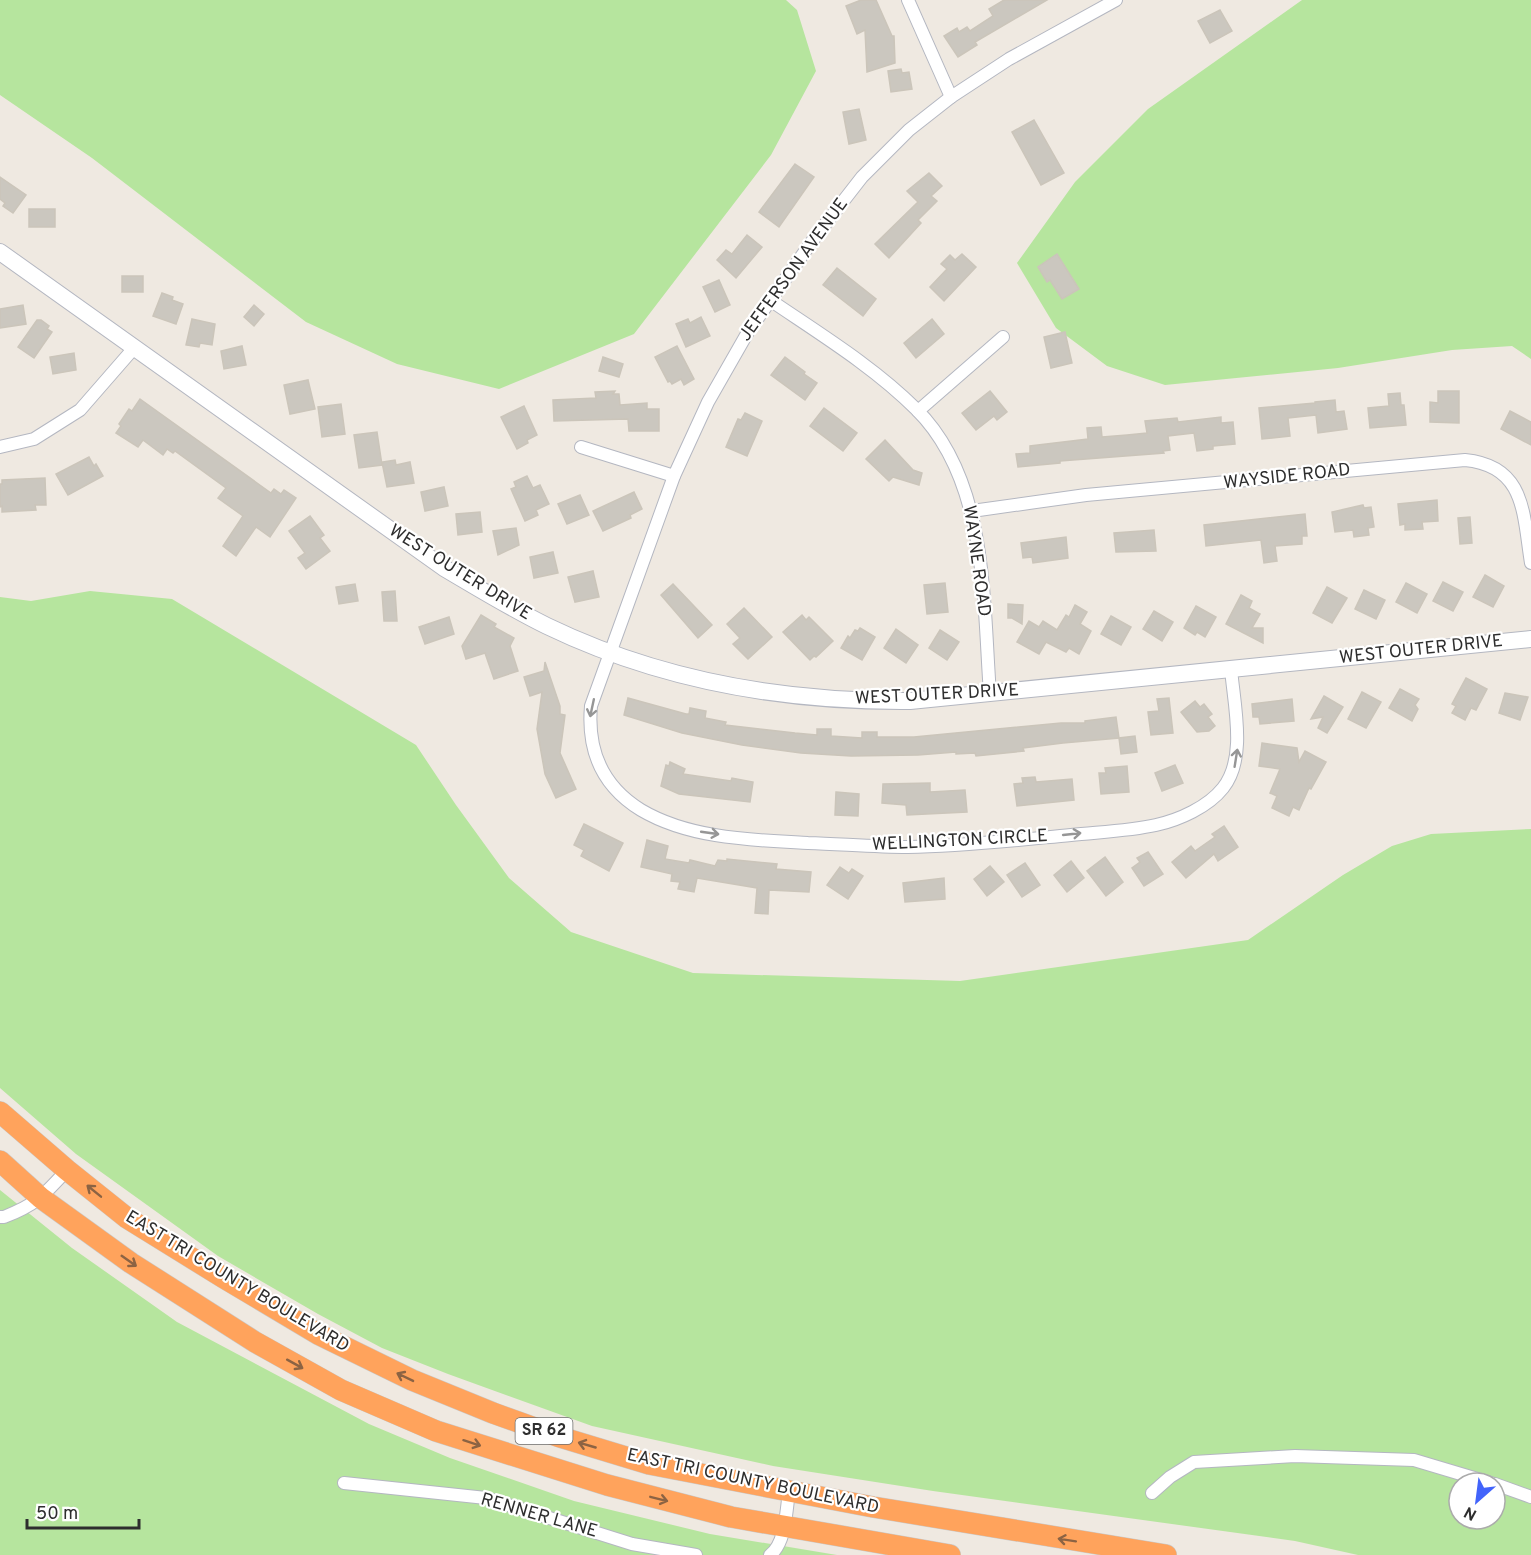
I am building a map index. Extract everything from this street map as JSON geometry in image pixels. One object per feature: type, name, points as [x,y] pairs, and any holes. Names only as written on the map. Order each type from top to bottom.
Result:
[{"type":"highway","name":"EAST TRI COUNTY BOULEVARD","points":[[0,1112],[127,1218],[318,1334],[412,1380],[560,1437],[649,1464],[789,1492],[967,1524],[1166,1555]]},
{"type":"highway","name":"EAST TRI COUNTY BOULEVARD","points":[[0,1161],[42,1198],[141,1269],[255,1342],[341,1390],[436,1431],[607,1485],[731,1517],[950,1555]]},
{"type":"street","points":[[908,0],[951,97]]},
{"type":"street","name":"JEFFERSON AVENUE","points":[[610,652],[674,476],[721,377],[748,332],[813,240],[862,177],[909,130],[951,97],[1009,59],[1116,0]]},
{"type":"street","name":"WEST OUTER DRIVE","points":[[0,252],[444,568],[548,627],[610,652],[690,678],[797,697],[888,701],[990,694],[1531,639]]},
{"type":"street","name":"WAYNE ROAD","points":[[770,300],[861,364],[918,411],[942,443],[962,481],[972,511],[979,556],[990,694]]},
{"type":"street","points":[[918,411],[1003,337]]},
{"type":"street","points":[[0,447],[34,439],[63,423],[80,410],[134,348]]},
{"type":"street","points":[[581,447],[674,476]]},
{"type":"street","name":"WAYSIDE ROAD","points":[[972,511],[1086,495],[1465,460],[1492,466],[1503,472],[1512,482],[1523,512],[1531,563]]},
{"type":"street","name":"WELLINGTON CIRCLE","points":[[610,652],[591,706],[593,753],[610,784],[640,809],[676,827],[703,832],[767,841],[909,847],[1024,839],[1158,825],[1191,812],[1212,799],[1223,788],[1235,767],[1238,747],[1232,669]]},
{"type":"street","points":[[0,1217],[28,1208],[42,1198],[67,1170]]},
{"type":"street","points":[[1152,1493],[1170,1477],[1194,1462],[1295,1456],[1414,1460],[1450,1471]]},
{"type":"street","name":"RENNER LANE","points":[[344,1483],[486,1498],[632,1544],[696,1555]]},
{"type":"street","points":[[1507,1489],[1531,1497]]},
{"type":"street","points":[[770,1555],[777,1550],[789,1492]]},
{"type":"green space","points":[[0,0],[786,0],[797,10],[816,71],[771,155],[634,334],[499,389],[397,364],[306,322],[92,158],[0,95]]},
{"type":"green space","points":[[1302,0],[1531,0],[1531,359],[1512,346],[1452,350],[1338,368],[1165,385],[1107,366],[1056,328],[1017,263],[1075,182],[1148,109]]},
{"type":"green space","points":[[90,591],[172,599],[416,745],[509,878],[571,932],[693,973],[960,981],[1248,940],[1343,875],[1392,846],[1431,834],[1531,829],[1531,1555],[1358,1555],[1295,1541],[933,1491],[773,1466],[592,1426],[382,1348],[218,1256],[76,1154],[0,1088],[0,597],[31,601]]},
{"type":"green space","points":[[0,1190],[72,1248],[177,1322],[369,1424],[450,1458],[574,1501],[710,1534],[837,1555],[0,1555]]},
{"type":"building","points":[[861,0],[876,0],[894,36],[895,63],[867,72],[865,30],[857,34],[846,6]]},
{"type":"building","points":[[1004,0],[1047,0],[975,42],[977,45],[958,57],[944,36],[957,28],[959,32],[967,27],[970,31],[993,16],[989,9]]},
{"type":"building","points":[[1220,10],[1232,31],[1210,43],[1198,21]]},
{"type":"building","points":[[901,69],[902,73],[909,72],[912,89],[891,92],[888,71]]},
{"type":"building","points":[[859,109],[866,140],[849,144],[843,112]]},
{"type":"building","points":[[1034,120],[1064,173],[1041,185],[1012,132]]},
{"type":"building","points":[[795,164],[814,177],[779,227],[759,212]]},
{"type":"building","points":[[929,173],[942,186],[931,196],[937,201],[918,220],[921,223],[889,258],[875,244],[918,202],[907,191]]},
{"type":"building","points":[[0,177],[26,195],[13,213],[3,206],[5,203],[0,199]]},
{"type":"building","points":[[29,209],[55,209],[55,227],[29,227]]},
{"type":"building","points":[[747,235],[762,247],[736,278],[717,260],[726,250],[732,254]]},
{"type":"building","points":[[962,254],[976,267],[944,301],[930,287],[947,269],[941,264],[950,255],[955,260]]},
{"type":"building","points":[[1057,254],[1079,289],[1062,299],[1038,267]]},
{"type":"building","points":[[837,268],[876,299],[863,316],[823,285]]},
{"type":"building","points":[[122,276],[143,276],[143,292],[122,292]]},
{"type":"building","points":[[719,280],[730,305],[715,312],[703,287]]},
{"type":"building","points":[[162,293],[183,304],[176,324],[153,316]]},
{"type":"building","points":[[23,305],[26,324],[0,328],[0,309]]},
{"type":"building","points":[[254,305],[264,314],[254,326],[244,317]]},
{"type":"building","points":[[701,317],[710,336],[686,347],[676,324],[688,319],[690,323]]},
{"type":"building","points":[[192,319],[215,324],[212,345],[200,343],[199,347],[186,345]]},
{"type":"building","points":[[932,319],[944,334],[916,358],[904,343]]},
{"type":"building","points":[[37,320],[49,326],[47,329],[52,332],[34,358],[18,347]]},
{"type":"building","points":[[1065,332],[1072,363],[1051,368],[1044,337]]},
{"type":"building","points":[[242,346],[246,365],[224,369],[221,351]]},
{"type":"building","points":[[677,346],[694,379],[684,385],[681,379],[672,384],[668,382],[655,357]]},
{"type":"building","points":[[74,353],[76,370],[53,374],[50,357]]},
{"type":"building","points":[[603,357],[623,364],[619,377],[599,371]]},
{"type":"building","points":[[785,357],[817,383],[805,400],[771,375]]},
{"type":"building","points":[[308,380],[315,409],[290,414],[284,385]]},
{"type":"building","points":[[615,391],[613,394],[619,394],[620,405],[647,403],[647,409],[659,409],[659,431],[629,431],[628,419],[554,421],[553,400],[596,398],[595,392]]},
{"type":"building","points":[[990,391],[1007,412],[997,420],[994,416],[976,430],[962,413]]},
{"type":"building","points":[[1438,391],[1459,391],[1459,423],[1430,422],[1430,402],[1438,403]]},
{"type":"building","points":[[1400,393],[1406,425],[1370,428],[1368,408],[1389,406],[1388,394]]},
{"type":"building","points":[[140,399],[271,493],[274,489],[281,494],[284,490],[296,498],[270,537],[256,527],[236,556],[223,546],[243,516],[218,498],[226,488],[175,451],[173,453],[167,449],[163,455],[143,440],[138,447],[116,433],[129,409],[132,411]]},
{"type":"building","points":[[1335,400],[1336,412],[1344,411],[1347,429],[1318,433],[1316,415],[1288,418],[1290,436],[1262,439],[1259,408]]},
{"type":"building","points":[[341,404],[345,434],[322,437],[318,407]]},
{"type":"building","points":[[524,406],[537,435],[517,449],[501,417]]},
{"type":"building","points":[[824,408],[857,433],[843,451],[810,426]]},
{"type":"building","points":[[1510,411],[1531,422],[1531,445],[1501,429]]},
{"type":"building","points":[[745,413],[762,421],[747,456],[726,447],[738,419],[741,420]]},
{"type":"building","points":[[1221,417],[1221,423],[1233,422],[1235,444],[1213,446],[1213,449],[1197,451],[1194,433],[1168,436],[1170,450],[1163,451],[1164,453],[1060,461],[1060,463],[1018,467],[1016,454],[1030,453],[1030,446],[1088,439],[1087,428],[1101,427],[1102,437],[1127,435],[1147,433],[1145,421],[1177,418],[1178,422]]},
{"type":"building","points":[[377,432],[382,465],[359,468],[354,435]]},
{"type":"building","points":[[885,440],[913,470],[922,473],[919,485],[893,477],[889,481],[866,459]]},
{"type":"building","points":[[89,457],[103,476],[68,495],[56,474]]},
{"type":"building","points":[[395,460],[396,465],[410,462],[414,483],[387,487],[382,462]]},
{"type":"building","points":[[527,476],[533,488],[540,485],[549,504],[536,510],[538,515],[525,521],[511,489],[516,487],[514,482]]},
{"type":"building","points":[[45,478],[46,505],[35,505],[36,510],[2,512],[0,484],[2,480]]},
{"type":"building","points":[[444,487],[448,506],[425,511],[421,492]]},
{"type":"building","points":[[634,492],[642,509],[630,515],[631,518],[603,531],[593,511]]},
{"type":"building","points":[[580,495],[589,515],[567,524],[558,504]]},
{"type":"building","points":[[1437,500],[1438,521],[1422,522],[1423,529],[1405,530],[1405,524],[1400,525],[1398,504]]},
{"type":"building","points":[[1363,505],[1364,508],[1371,507],[1374,527],[1368,528],[1369,535],[1354,537],[1353,530],[1335,532],[1332,512]]},
{"type":"building","points":[[480,512],[482,532],[458,535],[456,514]]},
{"type":"building","points":[[1305,514],[1307,536],[1302,536],[1302,544],[1275,546],[1277,561],[1264,563],[1261,540],[1206,546],[1204,525]]},
{"type":"building","points":[[310,516],[324,535],[320,538],[330,551],[306,569],[298,558],[305,553],[289,531]]},
{"type":"building","points":[[1470,517],[1472,543],[1460,544],[1458,518]]},
{"type":"building","points":[[516,528],[519,545],[498,555],[493,531]]},
{"type":"building","points":[[1154,530],[1156,551],[1116,552],[1114,533]]},
{"type":"building","points":[[1066,537],[1068,558],[1033,563],[1032,557],[1023,558],[1021,543]]},
{"type":"building","points":[[553,552],[558,573],[534,578],[530,557]]},
{"type":"building","points":[[593,571],[599,597],[575,602],[568,577]]},
{"type":"building","points":[[1485,575],[1504,586],[1493,607],[1473,597]]},
{"type":"building","points":[[1443,582],[1463,592],[1453,611],[1433,601]]},
{"type":"building","points":[[945,583],[948,612],[927,614],[924,585]]},
{"type":"building","points":[[1406,583],[1427,594],[1417,613],[1396,602]]},
{"type":"building","points":[[355,584],[358,601],[339,604],[336,587]]},
{"type":"building","points":[[673,584],[712,625],[698,638],[661,595]]},
{"type":"building","points":[[1327,587],[1347,598],[1332,623],[1313,613]]},
{"type":"building","points":[[1364,590],[1385,600],[1376,619],[1355,609]]},
{"type":"building","points":[[395,591],[397,621],[384,621],[382,592]]},
{"type":"building","points":[[1241,595],[1252,601],[1249,608],[1260,614],[1252,628],[1263,628],[1263,643],[1226,624]]},
{"type":"building","points":[[1008,604],[1023,605],[1022,624],[1008,618]]},
{"type":"building","points":[[1075,605],[1087,612],[1080,624],[1091,631],[1079,654],[1069,648],[1066,652],[1046,642],[1039,654],[1017,642],[1029,621],[1039,627],[1043,621],[1057,630],[1066,615],[1069,617]]},
{"type":"building","points":[[1196,606],[1216,617],[1205,637],[1197,632],[1195,635],[1184,628]]},
{"type":"building","points":[[744,608],[772,637],[748,659],[733,644],[740,638],[727,624]]},
{"type":"building","points":[[1154,611],[1173,622],[1162,641],[1143,629]]},
{"type":"building","points":[[481,615],[496,624],[494,627],[514,638],[510,646],[518,671],[494,679],[485,653],[466,659],[462,646]]},
{"type":"building","points":[[802,615],[806,620],[809,617],[833,641],[810,660],[783,632]]},
{"type":"building","points":[[1111,616],[1131,627],[1121,645],[1101,634]]},
{"type":"building","points":[[449,617],[454,634],[425,644],[419,627]]},
{"type":"building","points":[[860,628],[875,637],[862,660],[841,648],[848,636],[850,638],[855,630],[858,631]]},
{"type":"building","points":[[896,629],[918,645],[906,663],[884,648]]},
{"type":"building","points":[[940,630],[959,642],[947,660],[929,648]]},
{"type":"building","points":[[545,662],[560,706],[560,714],[565,715],[560,753],[576,789],[556,798],[545,774],[537,729],[542,692],[530,696],[524,677],[544,671]]},
{"type":"building","points":[[1466,678],[1487,689],[1476,710],[1471,708],[1465,720],[1452,713],[1456,706],[1452,704]]},
{"type":"building","points":[[1400,689],[1419,699],[1415,705],[1418,709],[1412,721],[1389,708]]},
{"type":"building","points":[[1362,692],[1381,702],[1366,728],[1348,719]]},
{"type":"building","points":[[1505,693],[1528,697],[1520,720],[1499,713]]},
{"type":"building","points":[[1324,696],[1343,707],[1327,733],[1318,728],[1323,717],[1311,719]]},
{"type":"building","points":[[628,698],[686,714],[689,714],[690,708],[706,711],[705,718],[726,722],[725,725],[817,735],[817,729],[831,729],[831,736],[862,738],[862,732],[877,732],[877,737],[914,737],[1061,723],[1085,723],[1085,721],[1116,717],[1119,738],[1023,748],[1024,751],[976,756],[975,753],[956,754],[956,752],[851,756],[801,753],[742,745],[682,733],[624,715]]},
{"type":"building","points":[[1169,698],[1173,733],[1151,735],[1148,712],[1159,711],[1157,699]]},
{"type":"building","points":[[1292,699],[1294,721],[1260,724],[1259,717],[1253,717],[1252,704]]},
{"type":"building","points":[[1195,701],[1200,707],[1204,704],[1212,714],[1208,717],[1215,726],[1209,731],[1197,732],[1181,712]]},
{"type":"building","points":[[1135,736],[1137,752],[1121,754],[1119,738]]},
{"type":"building","points":[[1262,743],[1297,748],[1299,762],[1305,751],[1326,762],[1311,789],[1309,788],[1299,810],[1293,807],[1289,816],[1272,808],[1277,796],[1270,793],[1280,769],[1259,766]]},
{"type":"building","points":[[670,762],[685,769],[683,774],[753,782],[750,802],[679,794],[661,786],[666,765],[669,766]]},
{"type":"building","points":[[1175,765],[1183,783],[1162,791],[1155,773]]},
{"type":"building","points":[[1127,766],[1129,792],[1101,794],[1099,773],[1106,773],[1105,768]]},
{"type":"building","points":[[1035,777],[1036,782],[1072,779],[1074,800],[1017,806],[1014,784],[1023,783],[1022,778]]},
{"type":"building","points":[[930,783],[930,792],[965,790],[967,812],[907,815],[906,805],[882,803],[883,784]]},
{"type":"building","points":[[836,792],[859,794],[858,816],[835,815]]},
{"type":"building","points":[[584,824],[623,843],[609,871],[581,856],[584,850],[574,845]]},
{"type":"building","points":[[1224,826],[1238,847],[1218,861],[1214,854],[1186,878],[1172,862],[1191,846],[1195,851],[1215,837],[1212,834]]},
{"type":"building","points":[[647,840],[668,846],[665,859],[689,863],[690,860],[715,866],[718,860],[727,861],[727,859],[777,864],[776,869],[811,872],[809,892],[769,890],[768,914],[755,913],[757,888],[697,878],[694,892],[678,889],[680,882],[671,881],[672,874],[641,867]]},
{"type":"building","points":[[1148,852],[1163,874],[1144,886],[1132,868],[1140,862],[1137,858]]},
{"type":"building","points":[[1105,857],[1123,882],[1106,896],[1087,871]]},
{"type":"building","points":[[1071,861],[1084,878],[1067,892],[1054,875]]},
{"type":"building","points":[[1025,863],[1040,885],[1022,897],[1007,875]]},
{"type":"building","points":[[990,866],[1004,882],[987,896],[974,879]]},
{"type":"building","points":[[840,867],[849,873],[852,869],[863,876],[848,899],[827,885]]},
{"type":"building","points":[[944,878],[945,899],[905,902],[903,883]]}]
